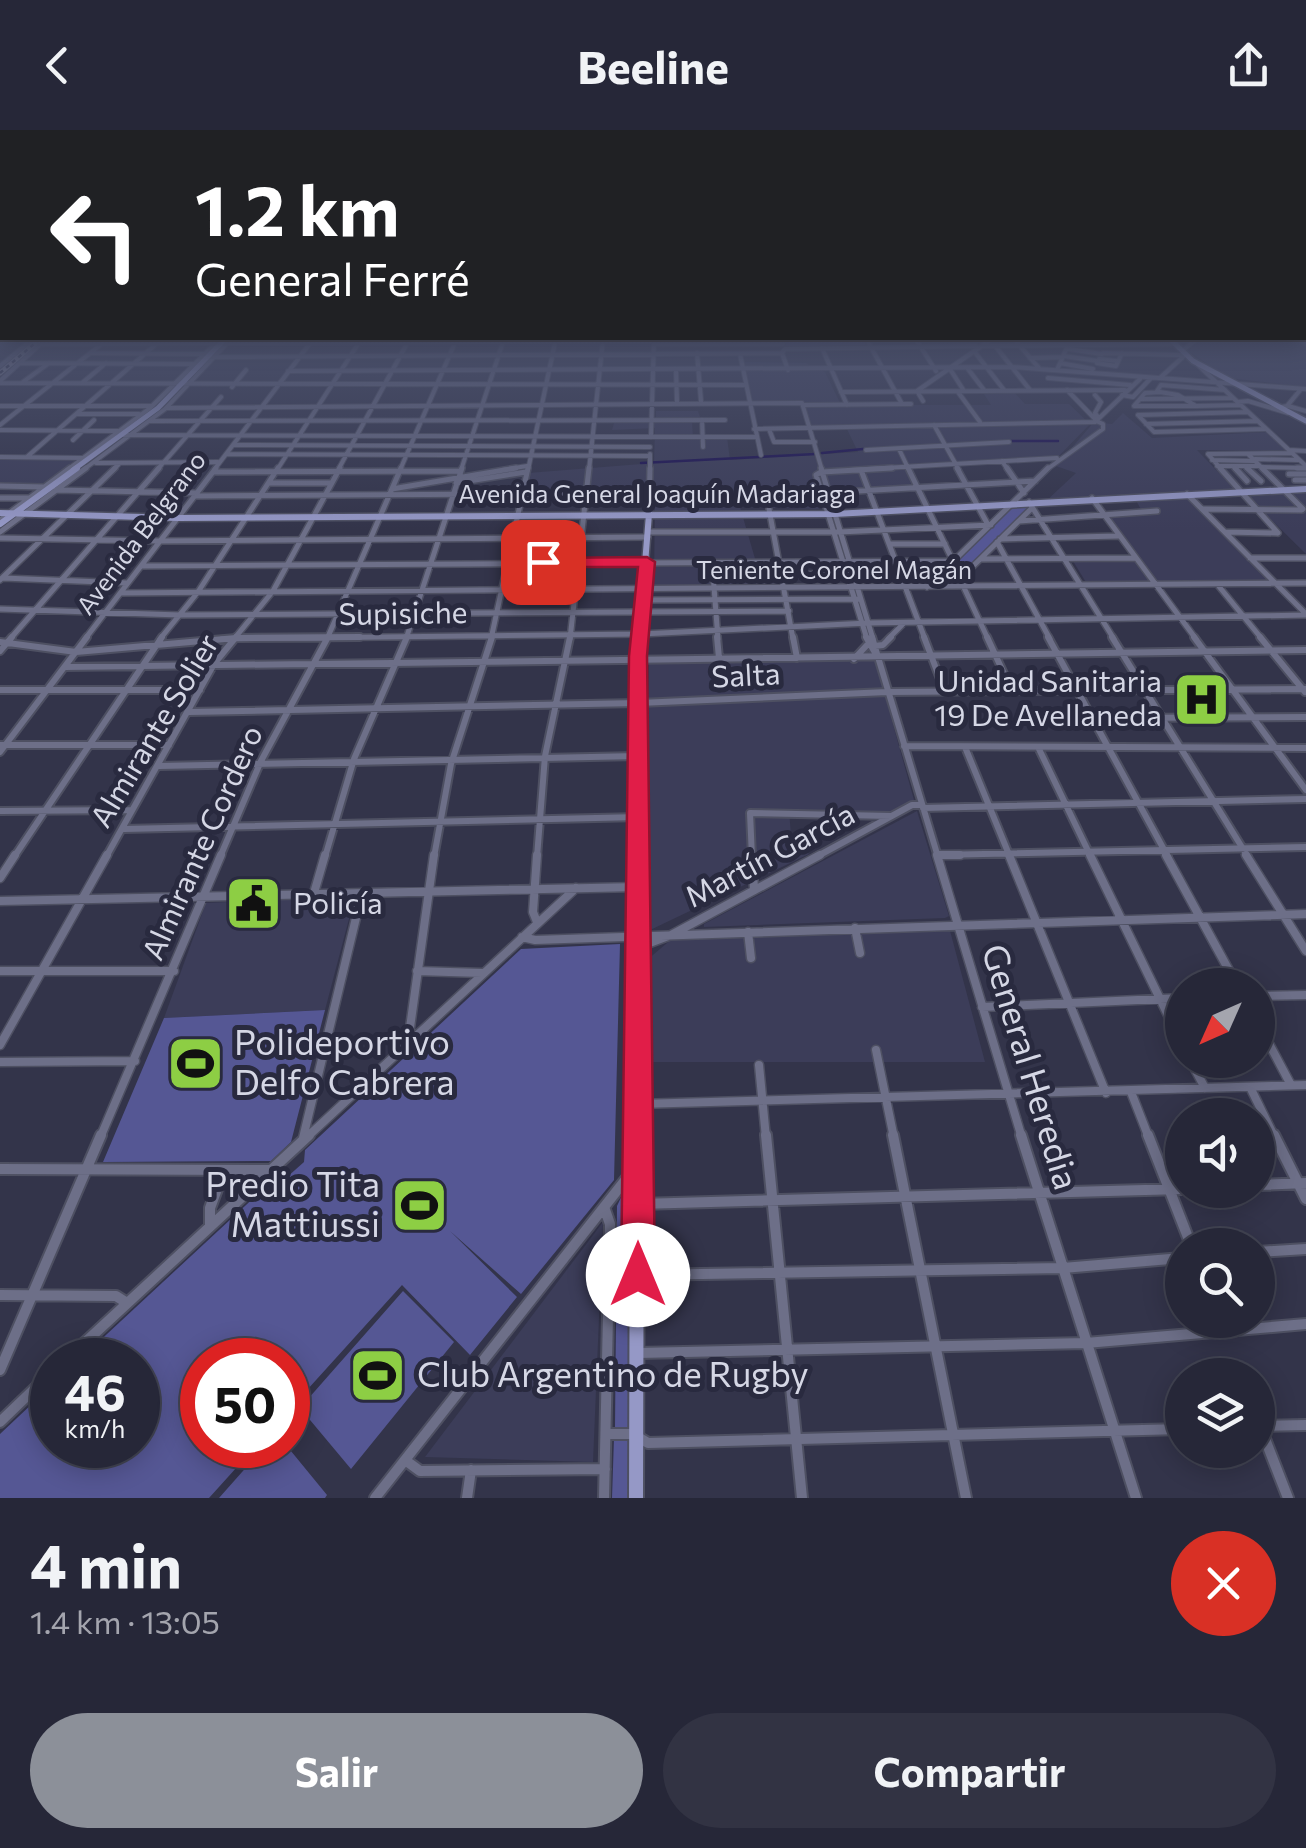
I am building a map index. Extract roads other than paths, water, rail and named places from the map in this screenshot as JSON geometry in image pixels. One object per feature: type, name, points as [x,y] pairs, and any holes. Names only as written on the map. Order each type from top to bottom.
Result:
[{"type":"main road","points":[[7,522],[31,499],[125,434],[162,402]]},
{"type":"main road","points":[[1275,402],[1306,420]]},
{"type":"main road","points":[[104,443],[125,434]]},
{"type":"main road","name":"Avenida General Joaquín Madariaga","points":[[7,522],[63,516],[246,518],[770,511],[831,514],[1030,505],[1185,492],[1306,489]]},
{"type":"main road","points":[[636,1498],[638,656],[649,514]]},
{"type":"street","points":[[0,427],[29,402]]},
{"type":"street","points":[[26,457],[90,402]]},
{"type":"street","points":[[125,434],[158,402]]},
{"type":"street","points":[[125,434],[150,421],[170,402]]},
{"type":"street","points":[[0,650],[216,402]]},
{"type":"street","name":"Avenida Belgrano","points":[[2,748],[265,402]]},
{"type":"street","points":[[0,878],[140,665],[198,592],[320,402]]},
{"type":"street","name":"Almirante Solier","points":[[0,1045],[214,664],[273,591],[375,402]]},
{"type":"street","points":[[166,408],[596,402],[910,404]]},
{"type":"street","points":[[538,922],[533,912],[545,758],[568,658],[596,402]]},
{"type":"street","points":[[649,514],[652,402]]},
{"type":"street","points":[[749,402],[761,455]]},
{"type":"street","points":[[966,402],[981,423]]},
{"type":"street","points":[[927,588],[1058,458],[1086,444],[1103,429],[1103,424],[1079,402]]},
{"type":"street","points":[[1095,420],[1100,402]]},
{"type":"street","points":[[754,428],[1095,420],[1113,402]]},
{"type":"street","points":[[1138,404],[1156,402]]},
{"type":"street","points":[[1192,402],[1196,406]]},
{"type":"street","points":[[1138,404],[1196,406],[1238,402],[1299,460],[1306,472]]},
{"type":"street","points":[[1251,402],[1298,416]]},
{"type":"street","points":[[1284,407],[1289,402]]},
{"type":"street","points":[[408,1042],[428,890],[452,760],[488,659],[542,403]]},
{"type":"street","name":"Almirante Cordero","points":[[0,1370],[260,764],[317,662],[428,404]]},
{"type":"street","points":[[314,893],[354,762],[399,661],[482,404]]},
{"type":"street","name":"General Heredia","points":[[802,404],[844,560],[1136,1498]]},
{"type":"street","points":[[0,406],[152,406]]},
{"type":"street","points":[[1284,407],[1306,411]]},
{"type":"street","points":[[1249,412],[1138,416],[1154,432],[1267,429]]},
{"type":"street","points":[[76,414],[142,414]]},
{"type":"street","points":[[1204,414],[1220,430]]},
{"type":"street","points":[[0,418],[9,418]]},
{"type":"street","points":[[72,440],[94,420]]},
{"type":"street","points":[[702,420],[704,447]]},
{"type":"street","points":[[150,421],[725,420]]},
{"type":"street","points":[[1146,424],[1258,421]]},
{"type":"street","points":[[933,424],[989,524]]},
{"type":"street","points":[[0,427],[186,435],[756,437]]},
{"type":"street","points":[[768,428],[774,442],[814,442]]},
{"type":"street","points":[[782,428],[787,442]]},
{"type":"street","points":[[866,450],[1009,442]]},
{"type":"street","points":[[89,460],[104,443]]},
{"type":"street","points":[[233,444],[650,447]]},
{"type":"street","points":[[899,448],[955,560]]},
{"type":"street","points":[[1225,532],[1278,533],[1208,454],[1306,451]]},
{"type":"street","points":[[1202,509],[1302,510],[1247,453]]},
{"type":"street","points":[[226,454],[590,456],[650,461]]},
{"type":"street","points":[[0,457],[120,463],[220,462]]},
{"type":"street","points":[[822,472],[1058,458]]},
{"type":"street","points":[[1212,460],[1299,460]]},
{"type":"street","points":[[1270,460],[1278,468]]},
{"type":"street","points":[[1283,460],[1290,471]]},
{"type":"street","points":[[1002,461],[1024,492]]},
{"type":"street","points":[[1,579],[120,463]]},
{"type":"street","points":[[1217,466],[1306,472]]},
{"type":"street","points":[[1233,466],[1248,482]]},
{"type":"street","points":[[1246,466],[1260,482]]},
{"type":"street","points":[[390,492],[458,477],[527,469]]},
{"type":"street","points":[[861,470],[945,692]]},
{"type":"street","points":[[212,472],[399,471],[458,477]]},
{"type":"street","points":[[1295,480],[1306,472]]},
{"type":"street","points":[[824,493],[1036,481]]},
{"type":"street","points":[[268,484],[330,483]]},
{"type":"street","points":[[0,486],[260,496],[649,493]]},
{"type":"street","points":[[50,489],[7,522],[40,538],[160,541],[580,538],[989,524]]},
{"type":"street","points":[[1185,492],[1306,614]]},
{"type":"street","points":[[1019,521],[1157,511],[1144,495]]},
{"type":"street","points":[[0,498],[31,499]]},
{"type":"street","points":[[1092,498],[1306,790]]},
{"type":"street","points":[[1012,692],[960,578],[1019,521],[1030,505],[1306,951]]},
{"type":"street","points":[[770,511],[798,658]]},
{"type":"street","points":[[999,540],[1119,536]]},
{"type":"street","points":[[999,540],[1228,968]]},
{"type":"street","points":[[890,544],[944,544]]},
{"type":"street","points":[[980,558],[1136,558]]},
{"type":"street","points":[[1250,558],[1304,560]]},
{"type":"street","name":"General Heredia","points":[[844,560],[854,590]]},
{"type":"street","points":[[142,566],[955,560]]},
{"type":"street","points":[[712,561],[719,658]]},
{"type":"street","points":[[713,575],[846,574]]},
{"type":"street","points":[[1,579],[129,583]]},
{"type":"street","name":"Teniente Coronel Magán","points":[[122,592],[854,590],[1306,583]]},
{"type":"street","points":[[1216,584],[1305,690]]},
{"type":"street","points":[[645,600],[857,599]]},
{"type":"street","points":[[0,610],[180,615],[789,612]]},
{"type":"street","name":"Supisiche","points":[[3,642],[76,652],[236,638],[640,634],[865,623],[1306,614]]},
{"type":"street","points":[[65,667],[638,656],[854,659],[883,645],[904,622]]},
{"type":"street","points":[[854,659],[874,650],[932,658],[1306,650]]},
{"type":"street","points":[[0,690],[200,690]]},
{"type":"street","name":"Salta","points":[[189,712],[638,703],[887,692],[1305,690]]},
{"type":"street","points":[[1094,718],[1306,717]]},
{"type":"street","points":[[2,748],[169,745]]},
{"type":"street","points":[[904,746],[1306,748]]},
{"type":"street","points":[[964,746],[1106,1093]]},
{"type":"street","points":[[1038,747],[1165,1010]]},
{"type":"street","points":[[158,766],[638,756]]},
{"type":"street","points":[[1214,800],[1306,799]]},
{"type":"street","name":"Martín García","points":[[522,936],[535,940],[638,940],[671,935],[891,816],[922,806],[1214,800]]},
{"type":"street","points":[[0,811],[132,810]]},
{"type":"street","points":[[754,890],[750,813],[891,816]]},
{"type":"street","points":[[123,829],[640,817]]},
{"type":"street","points":[[938,856],[1306,847]]},
{"type":"street","points":[[0,901],[639,887]]},
{"type":"street","points":[[90,1338],[576,888]]},
{"type":"street","points":[[303,1140],[303,1124],[362,893]]},
{"type":"street","points":[[671,935],[1306,914]]},
{"type":"street","points":[[855,928],[860,953]]},
{"type":"street","points":[[748,932],[751,958]]},
{"type":"street","points":[[0,972],[174,971]]},
{"type":"street","points":[[417,971],[482,972]]},
{"type":"street","points":[[1275,996],[1306,995]]},
{"type":"street","points":[[982,1007],[1165,998]]},
{"type":"street","points":[[876,1050],[966,1498]]},
{"type":"street","points":[[1275,1055],[1291,1085]]},
{"type":"street","points":[[0,1062],[135,1061]]},
{"type":"street","points":[[758,1065],[802,1498]]},
{"type":"street","points":[[1200,1078],[1205,1088]]},
{"type":"street","points":[[638,1104],[1009,1096],[1306,1084]]},
{"type":"street","points":[[1250,1087],[1306,1198]]},
{"type":"street","points":[[1130,1092],[1165,1182]]},
{"type":"street","points":[[375,1498],[638,1164]]},
{"type":"street","points":[[0,1170],[271,1170]]},
{"type":"street","points":[[210,1226],[210,1208],[224,1170]]},
{"type":"street","points":[[1275,1185],[1302,1184]]},
{"type":"street","points":[[638,1204],[1165,1190]]},
{"type":"street","points":[[604,1207],[610,1224],[604,1498]]},
{"type":"street","points":[[1275,1251],[1306,1249]]},
{"type":"street","points":[[638,1275],[1062,1268],[1165,1259]]},
{"type":"street","points":[[0,1295],[116,1296],[127,1303]]},
{"type":"street","points":[[636,1353],[1086,1343],[1306,1324]]},
{"type":"street","points":[[0,1422],[30,1393]]},
{"type":"street","points":[[1275,1426],[1306,1425]]},
{"type":"street","points":[[606,1434],[633,1434],[648,1443],[1165,1430]]},
{"type":"street","points":[[405,1460],[420,1471],[605,1468]]},
{"type":"street","points":[[1275,1466],[1288,1498]]},
{"type":"street","points":[[468,1498],[471,1470]]},
{"type":"waterway","points":[[1009,441],[1058,441]]},
{"type":"waterway","points":[[822,453],[863,449]]},
{"type":"waterway","points":[[641,463],[816,454]]},
{"type":"place","name":"Unidad Sanitaria 19 De Avellaneda","points":[[1201,699]]},
{"type":"place","name":"Policía","points":[[254,904]]},
{"type":"place","name":"Polideportivo Delfo Cabrera","points":[[195,1063]]},
{"type":"place","name":"Predio Tita Mattiussi","points":[[419,1205]]},
{"type":"place","name":"Club Argentino de Rugby","points":[[378,1375]]}]
